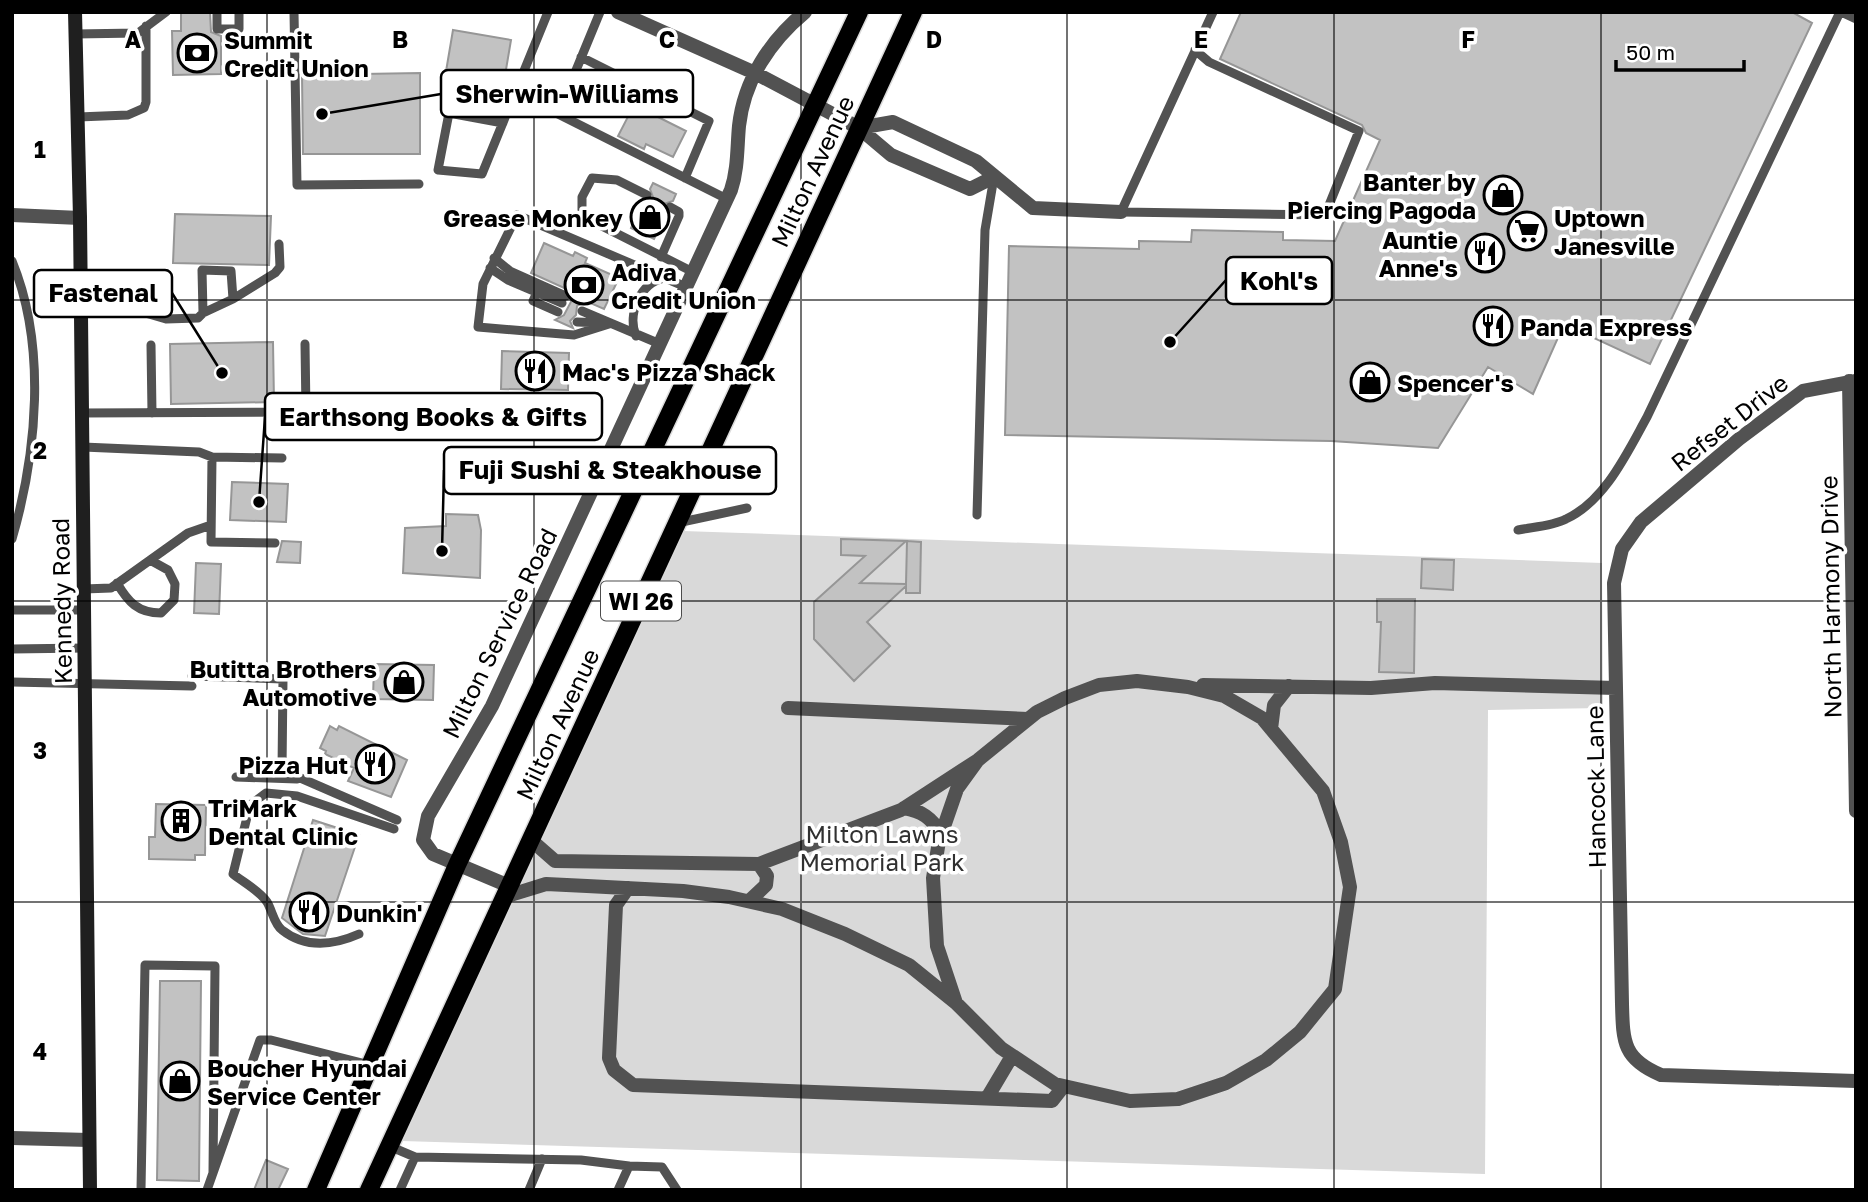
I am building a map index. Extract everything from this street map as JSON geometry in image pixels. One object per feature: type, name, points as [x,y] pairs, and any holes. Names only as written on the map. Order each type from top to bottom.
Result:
[{"type":"main road","name":"Milton Avenue","points":[[316,1190],[457,865],[859,12]]},
{"type":"main road","name":"Milton Avenue","points":[[369,1190],[913,12]]},
{"type":"street","name":"Kennedy Road","points":[[75,12],[83,447],[90,1190]]},
{"type":"street","points":[[618,12],[755,73],[859,128],[891,155],[970,189],[994,177]]},
{"type":"street","name":"Milton Service Road","points":[[507,891],[426,848],[423,835],[428,816],[485,720],[727,199],[735,177],[741,114],[755,73],[771,45],[804,12]]},
{"type":"street","points":[[859,128],[893,122],[976,161],[1033,208],[1121,212]]},
{"type":"street","points":[[12,215],[80,218]]},
{"type":"street","name":"Refset Drive","points":[[1642,522],[1739,439],[1803,391],[1852,381]]},
{"type":"street","name":"North Harmony Drive","points":[[1852,381],[1856,811]]},
{"type":"street","name":"Hancock Lane","points":[[1642,522],[1622,549],[1614,583],[1623,1037],[1631,1057],[1643,1068],[1661,1075],[1856,1081]]},
{"type":"street","points":[[531,840],[555,860],[759,864],[904,808],[978,760],[1028,719],[1065,698],[1099,685],[1137,681],[1166,684],[1371,688],[1435,683],[1616,688]]},
{"type":"street","points":[[507,891],[546,884],[683,891],[782,909],[909,965],[956,1003],[1012,1056],[1063,1087],[1130,1101],[1178,1099],[1226,1083],[1266,1060],[1300,1032],[1335,989],[1350,887],[1341,842],[1323,791],[1262,718],[1224,696],[1166,684]]},
{"type":"street","points":[[1271,729],[1274,705],[1289,686]]},
{"type":"street","points":[[788,708],[1028,719]]},
{"type":"street","points":[[956,1003],[937,946],[933,878],[941,833],[957,789],[978,760]]},
{"type":"street","points":[[904,808],[918,810],[932,819],[941,833]]},
{"type":"street","points":[[749,901],[766,885],[767,876],[759,864]]},
{"type":"street","points":[[587,886],[616,905]]},
{"type":"street","points":[[628,888],[616,905],[609,1058],[614,1070],[633,1085],[1052,1101],[1063,1087]]},
{"type":"street","points":[[986,1098],[1012,1056]]},
{"type":"street","points":[[12,1138],[89,1140]]},
{"type":"lane","points":[[75,34],[138,33],[166,12]]},
{"type":"lane","points":[[217,12],[217,29],[239,29],[239,12]]},
{"type":"lane","points":[[294,12],[297,185],[419,184]]},
{"type":"lane","points":[[503,123],[449,113],[438,170],[482,174],[503,123],[548,12]]},
{"type":"lane","points":[[600,12],[558,114],[727,199]]},
{"type":"lane","points":[[1195,50],[1209,62],[1359,131],[1325,215],[1121,212],[1195,50],[1213,12]]},
{"type":"lane","points":[[1518,530],[1566,520],[1590,502],[1621,464],[1647,417],[1840,12],[1856,19]]},
{"type":"lane","points":[[78,117],[128,116],[144,108],[146,26]]},
{"type":"lane","points":[[581,57],[709,121],[685,178]]},
{"type":"lane","points":[[977,514],[985,230],[994,177]]},
{"type":"lane","points":[[647,195],[617,180],[592,178],[582,197],[582,216],[693,272]]},
{"type":"lane","points":[[661,257],[679,216],[679,212],[670,207]]},
{"type":"lane","points":[[608,324],[574,335],[478,327],[483,284],[517,215],[686,287]]},
{"type":"lane","points":[[142,312],[179,320],[198,318],[275,273],[281,267],[279,244]]},
{"type":"lane","points":[[490,268],[537,292],[564,299],[510,271],[495,258]]},
{"type":"lane","points":[[12,261],[22,284],[34,362],[30,455],[12,539]]},
{"type":"lane","points":[[203,313],[202,270],[231,271],[233,299]]},
{"type":"lane","points":[[636,336],[633,327],[637,303],[644,288],[653,280],[664,278]]},
{"type":"lane","points":[[537,292],[533,301],[558,312]]},
{"type":"lane","points":[[583,308],[608,324],[660,344]]},
{"type":"lane","points":[[577,322],[608,324]]},
{"type":"lane","points":[[82,413],[306,412],[305,344]]},
{"type":"lane","points":[[151,345],[152,413]]},
{"type":"lane","points":[[83,447],[199,452],[212,457],[282,458]]},
{"type":"lane","points":[[212,457],[211,542],[275,543]]},
{"type":"lane","points":[[677,523],[747,508]]},
{"type":"lane","points":[[84,589],[111,588],[188,533],[211,524]]},
{"type":"lane","points":[[117,583],[134,606],[143,611],[161,613],[169,607],[176,592],[167,557],[170,546]]},
{"type":"lane","points":[[150,560],[169,570]]},
{"type":"lane","points":[[12,610],[84,610]]},
{"type":"lane","points":[[12,649],[85,648]]},
{"type":"lane","points":[[12,682],[85,684],[283,679],[282,769],[395,825],[297,796],[266,793],[250,804],[233,874],[266,900],[281,930],[320,946],[338,944],[359,934]]},
{"type":"lane","points":[[236,777],[304,779]]},
{"type":"lane","points":[[141,1190],[145,965],[215,966],[213,1171]]},
{"type":"lane","points":[[207,1190],[260,1040],[271,1040],[370,1065]]},
{"type":"lane","points":[[389,1146],[415,1157],[542,1159],[662,1167],[677,1190]]},
{"type":"lane","points":[[400,1190],[415,1157]]},
{"type":"lane","points":[[529,1190],[542,1159]]},
{"type":"lane","points":[[618,1190],[629,1166]]},
{"type":"green space","name":"Milton Lawns Memorial Park","points":[[683,531],[1602,563],[1603,708],[1488,710],[1485,1174],[402,1141]]},
{"type":"building","name":"Summit Credit Union","points":[[181,12],[210,12],[211,32],[221,36],[221,74],[173,75],[172,31],[181,31]]},
{"type":"building","name":"Uptown Janesville","points":[[1241,12],[1792,12],[1812,23],[1650,364],[1564,324],[1533,394],[1488,367],[1438,448],[1331,441],[1005,435],[1009,246],[1139,249],[1139,241],[1191,242],[1192,230],[1283,232],[1283,240],[1335,241],[1380,140],[1366,133],[1362,125],[1220,59]]},
{"type":"building","points":[[453,30],[511,40],[500,105],[442,95]]},
{"type":"building","points":[[420,73],[420,154],[303,154],[302,75]]},
{"type":"building","points":[[634,105],[686,131],[673,157],[646,144],[644,149],[618,136]]},
{"type":"building","name":"Grease Monkey","points":[[653,183],[676,194],[673,201],[664,204],[667,213],[654,239],[631,228],[644,201],[653,197],[650,189]]},
{"type":"building","points":[[175,214],[271,216],[269,265],[173,263]]},
{"type":"building","name":"Adiva Credit Union","points":[[544,243],[573,256],[575,252],[587,258],[585,263],[619,278],[604,309],[586,301],[577,306],[576,315],[570,321],[573,328],[555,320],[564,315],[573,298],[571,291],[531,273]]},
{"type":"building","points":[[273,342],[274,402],[171,404],[170,344]]},
{"type":"building","name":"Mac's Pizza Shack","points":[[502,351],[569,353],[568,390],[501,389]]},
{"type":"building","points":[[232,482],[288,484],[286,522],[230,520]]},
{"type":"building","points":[[446,514],[478,515],[481,530],[480,578],[403,573],[405,528],[446,526]]},
{"type":"building","points":[[841,539],[906,541],[860,583],[906,584],[907,541],[921,542],[920,593],[906,593],[906,586],[867,622],[890,646],[854,681],[814,639],[814,602],[865,556],[841,555]]},
{"type":"building","points":[[282,541],[301,542],[300,563],[277,562]]},
{"type":"building","points":[[1422,559],[1454,560],[1453,590],[1421,588]]},
{"type":"building","points":[[196,563],[221,564],[219,614],[194,613]]},
{"type":"building","points":[[1377,599],[1415,599],[1414,673],[1379,672],[1381,622],[1377,622]]},
{"type":"building","name":"Butitta Brothers Automotive","points":[[374,664],[434,665],[433,700],[373,699]]},
{"type":"building","name":"Pizza Hut","points":[[330,726],[337,730],[339,726],[407,760],[391,797],[348,781],[354,768],[325,754],[326,751],[320,748]]},
{"type":"building","name":"TriMark Dental Clinic","points":[[156,804],[206,805],[205,855],[195,855],[195,860],[149,859],[149,837],[155,837]]},
{"type":"building","points":[[313,820],[359,835],[325,936],[303,934],[282,918]]},
{"type":"building","name":"Boucher Hyundai Service Center","points":[[160,981],[201,981],[199,1181],[157,1180]]},
{"type":"building","points":[[266,1160],[288,1169],[278,1190],[254,1190]]},
{"type":"place","name":"Summit Credit Union","points":[[197,53]]},
{"type":"place","name":"Sherwin-Williams","points":[[322,114]]},
{"type":"place","name":"Banter by Piercing Pagoda","points":[[1503,195]]},
{"type":"place","name":"Grease Monkey","points":[[650,217]]},
{"type":"place","name":"Uptown Janesville","points":[[1527,231]]},
{"type":"place","name":"Auntie Anne's","points":[[1485,253]]},
{"type":"place","name":"Adiva Credit Union","points":[[584,285]]},
{"type":"place","name":"Panda Express","points":[[1493,326]]},
{"type":"place","name":"Kohl's","points":[[1170,342]]},
{"type":"place","name":"Mac's Pizza Shack","points":[[535,371]]},
{"type":"place","name":"Fastenal","points":[[222,373]]},
{"type":"place","name":"Spencer's","points":[[1370,382]]},
{"type":"place","name":"Earthsong Books & Gifts","points":[[259,502]]},
{"type":"place","name":"Fuji Sushi & Steakhouse","points":[[442,551]]},
{"type":"place","name":"Butitta Brothers Automotive","points":[[404,682]]},
{"type":"place","name":"Pizza Hut","points":[[375,764]]},
{"type":"place","name":"TriMark Dental Clinic","points":[[181,821]]},
{"type":"place","name":"Dunkin'","points":[[309,912]]},
{"type":"place","name":"Boucher Hyundai Service Center","points":[[180,1081]]}]
